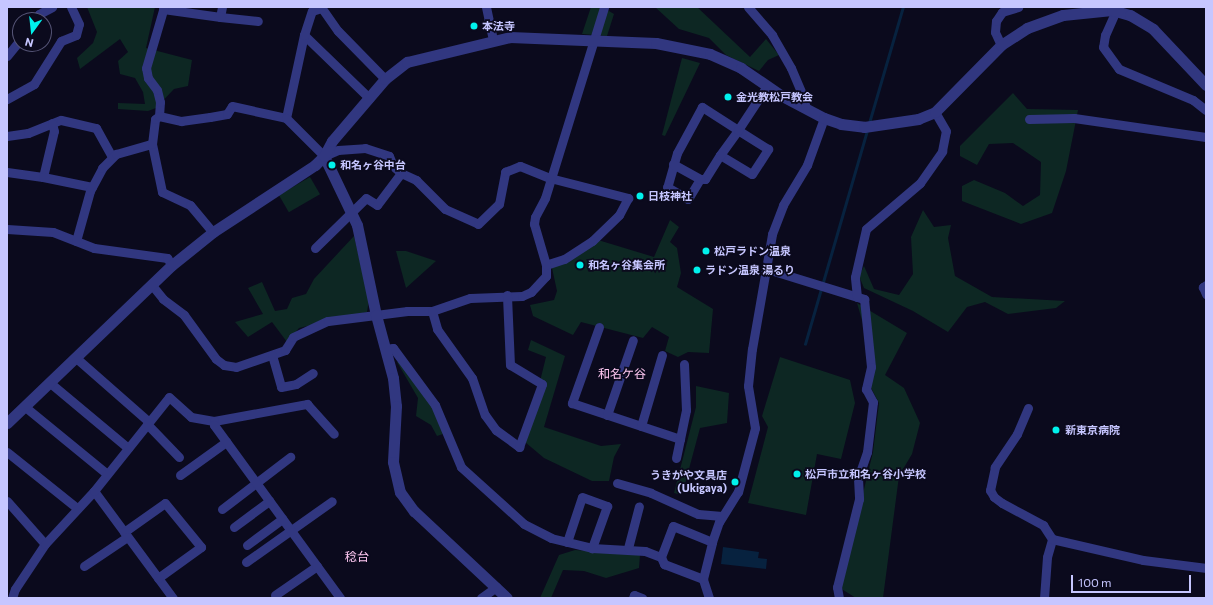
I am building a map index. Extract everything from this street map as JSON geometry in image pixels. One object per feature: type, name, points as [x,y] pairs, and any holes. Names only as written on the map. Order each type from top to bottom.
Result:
[{"type":"street","points":[[43,12],[52,7]]},
{"type":"street","points":[[7,99],[34,84],[61,41],[76,35],[79,24],[71,7]]},
{"type":"street","points":[[220,17],[222,7]]},
{"type":"street","points":[[286,118],[304,35],[312,11],[321,7],[338,31],[385,79]]},
{"type":"street","points":[[486,7],[493,41]]},
{"type":"street","points":[[151,284],[164,299],[184,315],[216,359],[224,365],[236,367],[286,350],[293,337],[328,321],[407,311],[432,311],[470,298],[522,296],[540,285],[546,276],[546,266],[534,224],[604,7]]},
{"type":"street","points":[[748,7],[772,35],[791,68],[804,98],[806,109]]},
{"type":"street","points":[[1001,45],[995,32],[996,21],[1002,12],[1018,7]]},
{"type":"street","points":[[213,232],[190,205],[162,192],[152,144],[155,119],[159,116],[160,102],[157,90],[148,78],[146,68],[163,8],[258,22]]},
{"type":"street","points":[[7,423],[172,265],[213,232],[315,166],[324,156],[332,141],[385,79],[407,62],[510,37],[656,43],[710,54],[741,68],[767,86],[824,118],[841,124],[864,127],[918,119],[935,112],[1001,45],[1044,21],[1094,10],[1112,10],[1130,15],[1153,29],[1206,85]]},
{"type":"street","points":[[1112,10],[1114,15],[1105,35],[1103,47],[1119,69],[1193,100],[1206,110]]},
{"type":"street","points":[[304,35],[369,98]]},
{"type":"street","points":[[673,164],[700,179],[705,179],[767,86]]},
{"type":"street","points":[[159,116],[182,120],[210,117],[227,114],[232,106],[286,118],[324,156],[351,210],[396,391],[393,462],[400,492],[414,511],[507,598]]},
{"type":"street","points":[[700,179],[688,199],[667,186],[673,164],[702,107],[768,149],[752,174],[720,155]]},
{"type":"street","points":[[857,297],[855,277],[866,229],[920,183],[942,151],[946,131],[935,112]]},
{"type":"street","points":[[709,598],[703,579],[712,542],[722,516],[738,492],[755,428],[748,386],[754,334],[776,221],[807,165],[824,118]]},
{"type":"street","points":[[1029,119],[1074,118],[1206,137]]},
{"type":"street","points":[[7,136],[28,133],[52,122],[61,120],[96,128],[112,157]]},
{"type":"street","points":[[43,177],[54,131],[52,122]]},
{"type":"street","points":[[76,241],[92,187],[102,168],[112,157],[152,144]]},
{"type":"street","points":[[324,156],[338,150],[374,149],[390,156],[393,166],[400,173],[416,180],[445,210],[478,224],[499,204],[505,172],[524,166],[550,178],[628,198],[619,215],[592,241],[564,259],[546,266]]},
{"type":"street","points":[[7,172],[43,177],[92,187]]},
{"type":"street","points":[[315,248],[351,210],[366,198],[377,205],[400,173]]},
{"type":"street","points":[[7,229],[53,232],[94,248],[166,258],[172,265]]},
{"type":"street","points":[[767,270],[822,285],[864,299],[871,366],[866,389],[873,402],[866,452],[858,478],[858,499],[838,580],[839,598]]},
{"type":"street","points":[[1206,285],[1203,287],[1206,294]]},
{"type":"street","points":[[432,311],[437,329],[472,378],[485,415],[496,430],[519,448],[542,384],[510,365],[507,296]]},
{"type":"street","points":[[599,327],[572,403],[680,439]]},
{"type":"street","points":[[607,415],[633,340]]},
{"type":"street","points":[[385,349],[393,348],[435,405],[462,467],[469,476],[524,524],[567,542],[592,548],[628,548],[645,550],[661,557],[664,564],[703,579]]},
{"type":"street","points":[[272,355],[281,387],[296,384],[313,372]]},
{"type":"street","points":[[641,426],[662,355]]},
{"type":"street","points":[[75,357],[148,423],[179,457]]},
{"type":"street","points":[[676,458],[686,410],[684,364]]},
{"type":"street","points":[[49,382],[128,448]]},
{"type":"street","points":[[12,598],[15,589],[45,544],[76,508],[94,491],[169,397],[191,417],[214,421],[307,404],[334,434]]},
{"type":"street","points":[[24,406],[107,474]]},
{"type":"street","points":[[1028,408],[1017,434],[995,467],[990,490],[994,497],[1002,503],[1043,524],[1052,539],[1143,560],[1206,568]]},
{"type":"street","points":[[214,421],[226,442],[340,598]]},
{"type":"street","points":[[180,475],[226,442]]},
{"type":"street","points":[[7,452],[76,508]]},
{"type":"street","points":[[222,509],[290,457]]},
{"type":"street","points":[[618,483],[651,493],[698,514],[722,516]]},
{"type":"street","points":[[94,491],[173,598]]},
{"type":"street","points":[[567,542],[582,498],[607,506],[592,548]]},
{"type":"street","points":[[7,501],[45,544]]},
{"type":"street","points":[[234,528],[269,501]]},
{"type":"street","points":[[246,562],[332,501]]},
{"type":"street","points":[[84,566],[165,503],[200,546],[158,578]]},
{"type":"street","points":[[628,548],[639,506]]},
{"type":"street","points":[[247,545],[282,519]]},
{"type":"street","points":[[661,557],[673,526],[712,542]]},
{"type":"street","points":[[1044,598],[1047,557],[1052,539]]},
{"type":"street","points":[[275,596],[317,566]]},
{"type":"street","points":[[481,598],[496,587]]},
{"type":"street","points":[[632,598],[634,595],[642,598]]},
{"type":"green space","points":[[87,7],[155,7],[146,48],[192,60],[188,86],[174,89],[156,108],[148,111],[118,109],[118,103],[145,104],[143,92],[135,78],[120,74],[118,61],[128,52],[120,39],[80,69],[77,58],[93,43],[97,32]]},
{"type":"green space","points":[[591,7],[602,7],[614,14],[607,36],[582,34]]},
{"type":"green space","points":[[655,7],[697,7],[750,57],[766,39],[779,55],[768,60],[759,71],[726,55],[709,38],[679,29]]},
{"type":"green space","points":[[682,58],[700,63],[665,136],[662,135]]},
{"type":"green space","points":[[1013,93],[1027,109],[1078,110],[1066,171],[1052,213],[1021,224],[962,201],[962,186],[974,180],[1005,193],[1023,206],[1040,195],[1041,162],[1013,143],[989,144],[977,165],[960,156],[960,146]]},
{"type":"green space","points":[[310,177],[320,194],[289,212],[279,195]]},
{"type":"green space","points":[[923,210],[934,227],[951,225],[948,238],[955,276],[992,297],[1065,301],[1056,308],[1008,314],[985,302],[967,307],[948,332],[913,311],[864,288],[859,276],[864,266],[874,289],[899,295],[913,274],[911,237]]},
{"type":"green space","points":[[670,220],[679,227],[670,242],[677,248],[681,273],[677,287],[713,309],[709,353],[688,352],[678,357],[665,351],[669,337],[652,327],[643,338],[581,322],[573,335],[533,316],[530,305],[554,300],[557,291],[552,268],[598,240],[654,257]]},
{"type":"green space","points":[[354,236],[369,300],[367,312],[299,328],[287,342],[272,322],[248,337],[235,322],[263,314],[248,288],[262,282],[275,311],[287,309],[292,298],[306,294],[314,279]]},
{"type":"green space","points":[[396,251],[406,251],[436,261],[406,288]]},
{"type":"green space","points":[[857,303],[907,333],[885,375],[904,388],[920,423],[912,454],[899,476],[883,598],[856,598],[840,588],[873,452],[879,403],[868,382],[875,365]]},
{"type":"green space","points":[[531,340],[565,356],[544,427],[601,446],[621,444],[614,457],[609,481],[592,481],[544,458],[525,442],[546,357],[528,350]]},
{"type":"green space","points":[[780,357],[850,380],[855,403],[841,459],[817,454],[806,515],[748,503],[768,427],[762,416]]},
{"type":"green space","points":[[397,362],[400,362],[432,406],[443,434],[437,436],[431,425],[416,416],[418,398]]},
{"type":"green space","points":[[696,386],[729,393],[727,423],[700,428],[682,495],[674,493],[696,407]]},
{"type":"green space","points":[[575,550],[640,555],[639,568],[606,578],[584,571],[563,570],[551,598],[540,598],[559,555]]},
{"type":"water","points":[[723,547],[759,552],[758,558],[767,559],[766,569],[721,564]]},
{"type":"waterway","points":[[869,123],[903,7]]},
{"type":"waterway","points":[[805,344],[867,130]]},
{"type":"place","name":"本法寺","points":[[474,26]]},
{"type":"place","name":"金光教松戸教会","points":[[728,97]]},
{"type":"place","name":"和名ヶ谷中台","points":[[332,165]]},
{"type":"place","name":"日枝神社","points":[[640,196]]},
{"type":"place","name":"松戸ラドン温泉","points":[[706,251]]},
{"type":"place","name":"和名ヶ谷集会所","points":[[580,265]]},
{"type":"place","name":"ラドン温泉 湯るり","points":[[697,270]]},
{"type":"place","name":"新東京病院","points":[[1056,430]]},
{"type":"place","name":"松戸市立和名ヶ谷小学校","points":[[797,474]]},
{"type":"place","name":"うきがや文具店 (Ukigaya)","points":[[735,482]]},
{"type":"district","name":"和名ケ谷","points":[[622,374]]},
{"type":"district","name":"稔台","points":[[357,557]]}]
